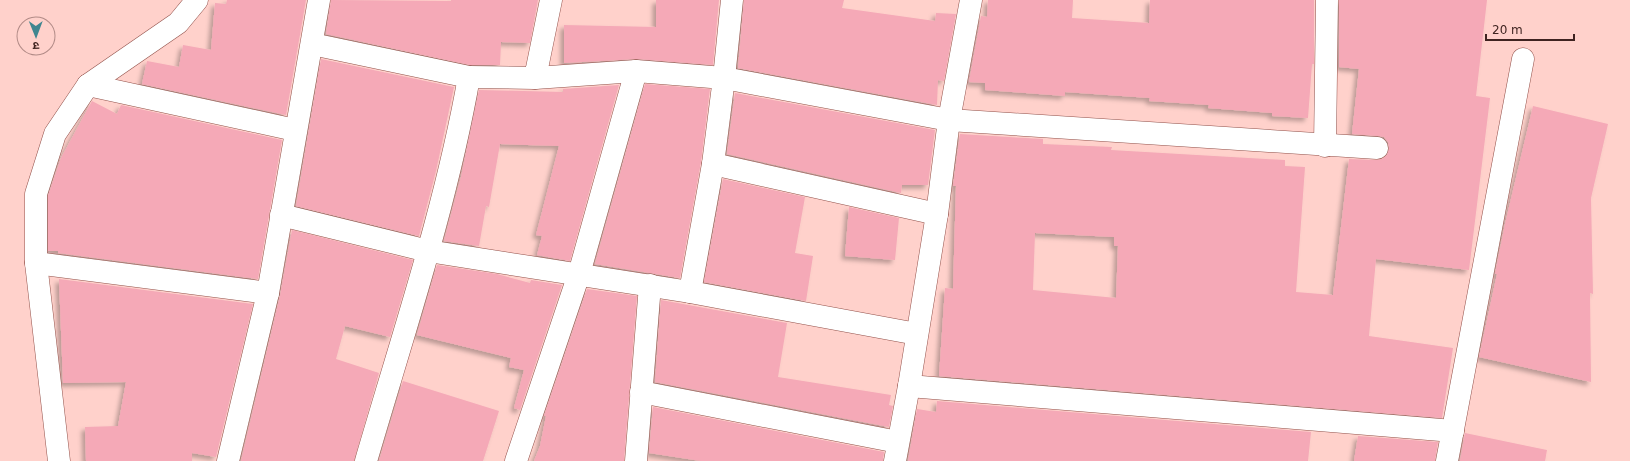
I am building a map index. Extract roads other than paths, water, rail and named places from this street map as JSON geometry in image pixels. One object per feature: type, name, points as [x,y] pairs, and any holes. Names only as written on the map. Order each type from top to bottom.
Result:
[{"type":"street","points":[[59,461],[36,263],[36,194],[55,134],[88,86],[178,23],[198,0]]},
{"type":"street","points":[[228,461],[268,292],[319,0]]},
{"type":"street","points":[[535,78],[551,0]]},
{"type":"street","points":[[690,292],[713,164],[732,0]]},
{"type":"street","points":[[641,392],[897,452],[937,214],[949,120],[971,0]]},
{"type":"street","points":[[1325,146],[1327,0]]},
{"type":"street","points":[[312,44],[469,77],[535,78],[636,71],[724,78],[949,120],[1325,146],[1377,148]]},
{"type":"street","points":[[1447,461],[1523,60]]},
{"type":"street","points":[[516,461],[579,274],[636,71]]},
{"type":"street","points":[[366,461],[428,251],[462,120],[469,77]]},
{"type":"street","points":[[88,86],[296,130]]},
{"type":"street","points":[[713,164],[937,214]]},
{"type":"street","points":[[281,215],[428,251],[650,285],[917,334]]},
{"type":"street","points":[[36,263],[268,292]]},
{"type":"street","points":[[636,461],[650,285]]},
{"type":"street","points":[[909,386],[1453,431]]}]
